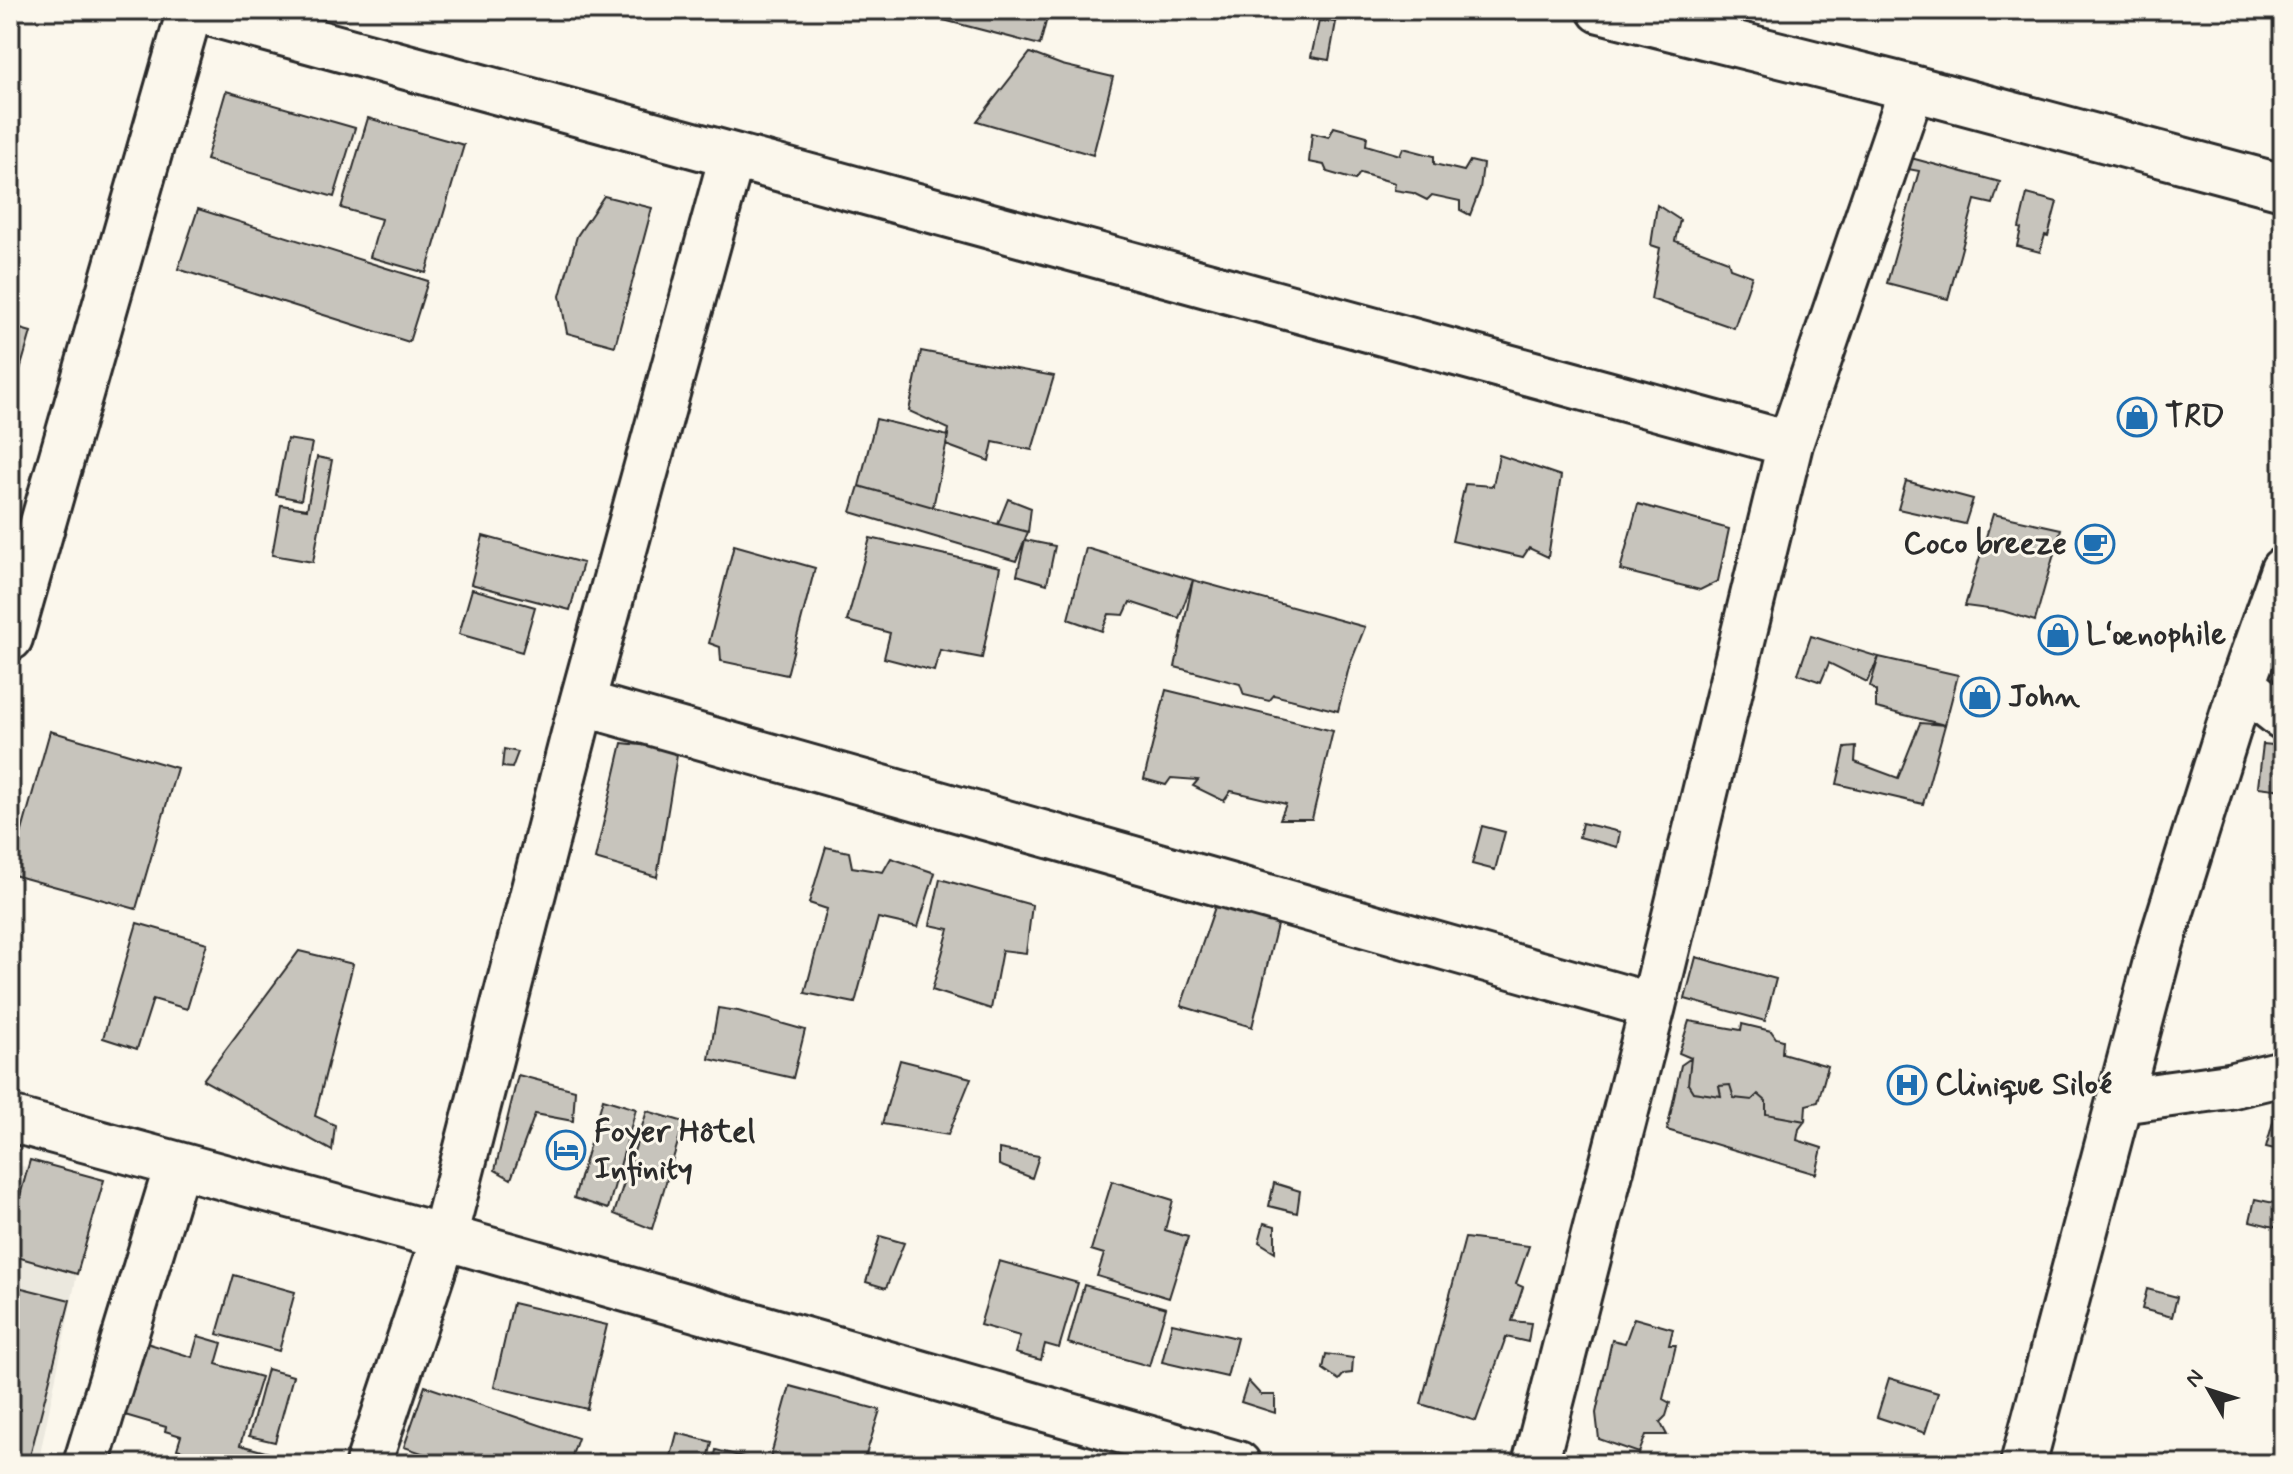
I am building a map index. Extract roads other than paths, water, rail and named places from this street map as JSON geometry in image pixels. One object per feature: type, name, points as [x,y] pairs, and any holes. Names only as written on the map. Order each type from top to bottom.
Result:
[{"type":"street","points":[[10,638],[190,10]]},
{"type":"street","points":[[198,10],[1790,444]]},
{"type":"street","points":[[1600,10],[1912,88],[2283,187]]},
{"type":"street","points":[[1535,1464],[1653,1006],[1790,444],[1912,88]]},
{"type":"street","points":[[368,1464],[444,1237],[582,703],[732,156]]},
{"type":"street","points":[[2023,1464],[2161,943],[2242,685],[2283,570]]},
{"type":"street","points":[[2242,685],[2283,717]]},
{"type":"street","points":[[582,703],[1653,1006]]},
{"type":"street","points":[[2120,1101],[2229,1086],[2283,1073]]},
{"type":"street","points":[[10,1119],[444,1237],[1238,1464]]},
{"type":"street","points":[[86,1464],[177,1166]]},
{"type":"place","name":"TRD","points":[[2137,417]]},
{"type":"place","name":"Coco breeze","points":[[2095,544]]},
{"type":"place","name":"L‘œnophile","points":[[2058,635]]},
{"type":"place","name":"John","points":[[1980,697]]},
{"type":"place","name":"Clinique Siloé","points":[[1907,1085]]},
{"type":"place","name":"Foyer Hôtel Infinity","points":[[566,1150]]}]
